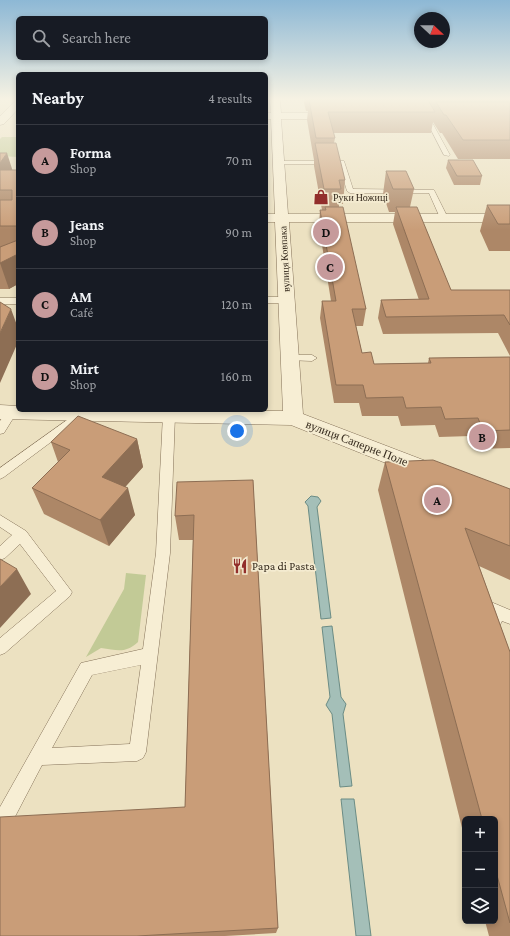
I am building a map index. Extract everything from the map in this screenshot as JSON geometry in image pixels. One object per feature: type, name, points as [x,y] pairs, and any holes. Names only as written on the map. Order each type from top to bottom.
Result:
[{"type":"street","name":"вулиця Ковпака","points":[[275,143],[282,218],[293,418]]},
{"type":"street","points":[[268,218],[510,218]]},
{"type":"street","name":"вулиця Саперне Поле","points":[[48,412],[293,418],[452,480]]},
{"type":"lane","points":[[440,143],[447,155]]},
{"type":"lane","points":[[278,163],[342,162],[350,191],[432,191],[444,218]]},
{"type":"lane","points":[[268,300],[287,300]]},
{"type":"lane","points":[[0,301],[16,301]]},
{"type":"lane","points":[[290,358],[312,358]]},
{"type":"lane","points":[[0,430],[12,411]]},
{"type":"lane","points":[[0,474],[85,413]]},
{"type":"lane","points":[[39,757],[137,752],[151,655],[163,553],[169,415]]},
{"type":"lane","points":[[0,520],[21,535],[65,592],[0,648]]},
{"type":"lane","points":[[0,554],[21,535]]},
{"type":"lane","points":[[498,630],[491,609],[510,617]]},
{"type":"lane","points":[[0,825],[39,757],[86,668],[151,655]]},
{"type":"green space","points":[[0,143],[16,143],[16,157],[0,156]]},
{"type":"green space","points":[[126,573],[146,575],[138,642],[125,650],[101,648],[86,657],[124,589]]},
{"type":"water","points":[[311,496],[318,497],[321,501],[317,507],[331,618],[321,619],[308,506],[305,502]]},
{"type":"water","points":[[332,626],[341,697],[346,704],[343,714],[352,786],[340,787],[332,714],[326,705],[330,697],[322,627]]},
{"type":"water","points":[[341,799],[354,799],[371,936],[356,936]]},
{"type":"building","points":[[315,143],[336,143],[345,180],[339,180],[341,189],[324,189]]},
{"type":"building","points":[[0,153],[7,153],[0,163]]},
{"type":"building","points":[[448,160],[473,160],[482,176],[457,176]]},
{"type":"building","points":[[0,170],[16,170],[16,226],[0,226],[0,200],[12,200],[12,190],[0,190]]},
{"type":"building","points":[[386,171],[406,171],[414,189],[393,189]]},
{"type":"building","points":[[487,205],[510,205],[510,224],[498,224]]},
{"type":"building","points":[[325,207],[343,207],[366,309],[352,309],[362,353],[371,352],[374,364],[431,363],[429,358],[510,357],[510,430],[483,431],[478,418],[445,419],[441,407],[406,408],[403,397],[366,398],[363,385],[336,385],[322,301],[336,301],[320,210],[326,210]]},
{"type":"building","points":[[396,207],[417,207],[451,290],[510,290],[510,325],[504,315],[386,317],[381,300],[429,299]]},
{"type":"building","points":[[16,241],[16,255],[0,263],[0,247]]},
{"type":"building","points":[[0,302],[11,309],[0,333]]},
{"type":"building","points":[[78,416],[137,439],[102,477],[128,488],[100,520],[32,488],[70,450],[51,442]]},
{"type":"building","points":[[433,460],[510,489],[510,546],[465,528],[510,652],[510,923],[498,879],[498,816],[481,816],[385,462]]},
{"type":"building","points":[[253,480],[278,928],[137,936],[0,936],[0,817],[185,807],[194,515],[175,516],[177,482]]},
{"type":"building","points":[[0,559],[17,569],[0,587]]},
{"type":"place","name":"Руки Ножиці","points":[[321,197]]},
{"type":"place","name":"Mirt","points":[[326,232]]},
{"type":"place","name":"AM","points":[[330,267]]},
{"type":"place","name":"Jeans","points":[[482,437]]},
{"type":"place","name":"Forma","points":[[437,500]]},
{"type":"place","name":"Papa di Pasta","points":[[240,566]]}]
